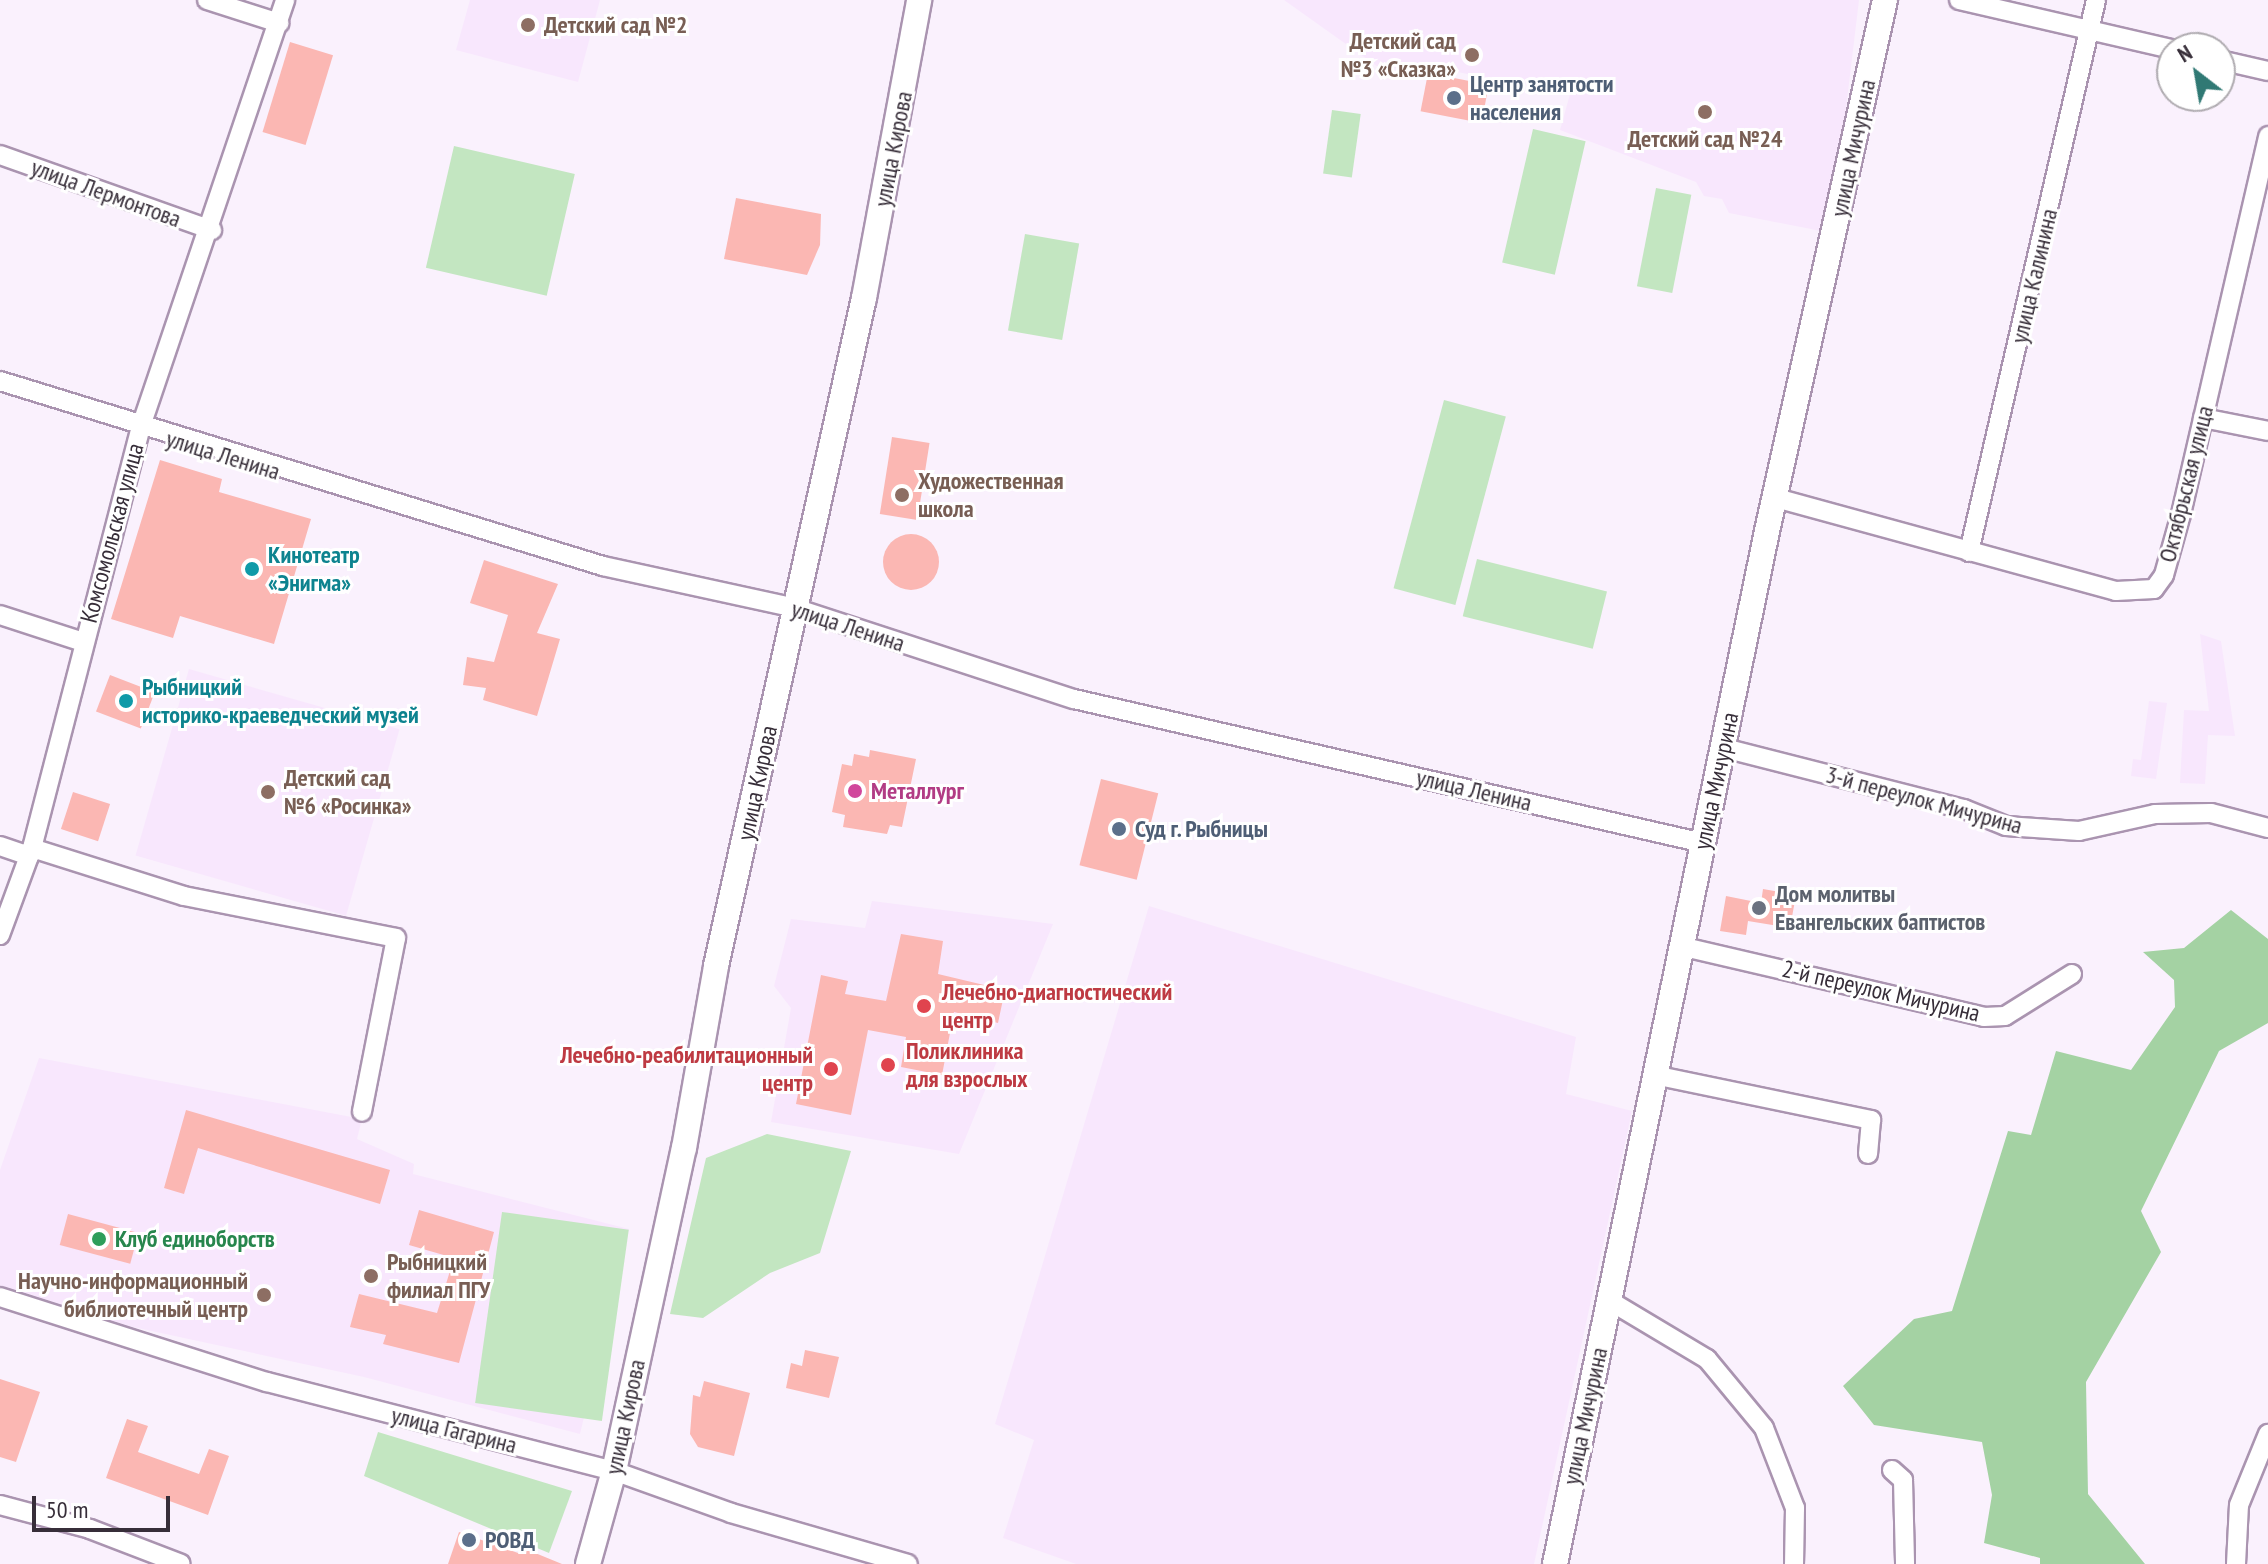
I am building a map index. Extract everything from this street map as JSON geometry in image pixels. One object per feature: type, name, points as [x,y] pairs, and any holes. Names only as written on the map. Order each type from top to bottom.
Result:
[{"type":"street","points":[[207,0],[279,23]]},
{"type":"street","name":"Комсомольская улица","points":[[0,935],[30,852],[140,429],[212,230],[285,0]]},
{"type":"street","name":"улица Кирова","points":[[588,1564],[614,1471],[795,608],[870,268],[919,0]]},
{"type":"street","name":"улица Мичурина","points":[[1555,1564],[1680,946],[1885,0]]},
{"type":"street","points":[[1959,0],[2156,45]]},
{"type":"street","name":"улица Калинина","points":[[1969,552],[2096,0]]},
{"type":"street","points":[[2236,64],[2268,71]]},
{"type":"street","name":"Октябрьская улица","points":[[1776,498],[2116,591],[2154,589],[2164,575],[2268,136]]},
{"type":"street","name":"улица Лермонтова","points":[[0,155],[212,230]]},
{"type":"street","name":"улица Ленина","points":[[0,381],[140,429],[603,566],[795,608],[1074,699],[1703,843]]},
{"type":"street","points":[[2203,418],[2268,431]]},
{"type":"street","points":[[0,615],[83,642]]},
{"type":"street","name":"3-й переулок Мичурина","points":[[1724,748],[1964,809],[2006,826],[2079,831],[2155,814],[2211,813],[2268,828]]},
{"type":"street","points":[[0,846],[184,896],[396,938],[362,1112]]},
{"type":"street","name":"2-й переулок Мичурина","points":[[1680,946],[1984,1017],[2005,1016],[2072,974]]},
{"type":"street","points":[[1654,1075],[1871,1120],[1868,1154]]},
{"type":"street","name":"улица Гагарина","points":[[0,1297],[267,1382],[614,1471],[736,1515],[908,1564]]},
{"type":"street","points":[[1610,1301],[1707,1359],[1764,1428],[1795,1508],[1794,1564]]},
{"type":"street","points":[[2236,1564],[2239,1505],[2268,1434]]},
{"type":"street","points":[[1892,1470],[1903,1480],[1905,1564]]},
{"type":"street","points":[[0,1505],[90,1529],[181,1564]]},
{"type":"shaded area","name":"Детский сад №2","points":[[470,0],[600,0],[578,82],[456,50]]},
{"type":"shaded area","name":"Детский сад №24","points":[[1284,0],[1859,0],[1831,233],[1729,213],[1722,199],[1704,196],[1696,182],[1560,130],[1570,94],[1422,65],[1381,69]]},
{"type":"shaded area","points":[[2200,634],[2221,641],[2235,736],[2208,735],[2205,784],[2180,783],[2184,710],[2209,711]]},
{"type":"shaded area","name":"Детский сад №6 «Росинка»","points":[[189,669],[400,729],[346,916],[136,855]]},
{"type":"shaded area","points":[[2149,701],[2167,703],[2156,779],[2131,776],[2133,759],[2141,760]]},
{"type":"shaded area","name":"Поликлиника для взрослых","points":[[872,901],[1053,924],[959,1154],[771,1122],[791,1008],[774,986],[791,919],[865,928]]},
{"type":"shaded area","points":[[1149,906],[1576,1037],[1566,1094],[1632,1111],[1534,1564],[1076,1564],[1003,1538],[1034,1440],[995,1424]]},
{"type":"shaded area","name":"Рыбницкий филиал ПГУ","points":[[39,1058],[362,1119],[357,1139],[414,1164],[413,1174],[629,1229],[580,1434],[364,1377],[110,1322],[0,1286],[0,1170]]},
{"type":"green space","points":[[1332,110],[1361,114],[1352,177],[1323,173]]},
{"type":"green space","points":[[1533,129],[1586,141],[1555,275],[1502,262]]},
{"type":"green space","points":[[454,146],[575,174],[547,296],[426,268]]},
{"type":"green space","points":[[1656,188],[1691,195],[1672,293],[1637,286]]},
{"type":"green space","points":[[1025,234],[1079,244],[1062,340],[1008,331]]},
{"type":"green space","points":[[1444,400],[1506,417],[1455,605],[1394,588]]},
{"type":"green space","points":[[1477,559],[1607,591],[1593,649],[1463,616]]},
{"type":"green space","points":[[2231,910],[2268,939],[2268,1023],[2219,1051],[2141,1211],[2161,1252],[2086,1382],[2088,1494],[2145,1564],[2040,1564],[2040,1558],[1984,1543],[1992,1495],[1982,1442],[1874,1425],[1843,1386],[1914,1319],[1952,1311],[2008,1131],[2031,1135],[2056,1051],[2131,1070],[2175,1007],[2174,980],[2143,952],[2184,948]]},
{"type":"green space","points":[[767,1134],[851,1151],[820,1253],[770,1273],[703,1318],[670,1314],[706,1158]]},
{"type":"green space","points":[[502,1212],[629,1230],[602,1421],[475,1403]]},
{"type":"green space","points":[[378,1432],[572,1491],[549,1553],[364,1476]]},
{"type":"building","points":[[290,42],[333,55],[306,145],[263,132]]},
{"type":"building","name":"Центр занятости населения","points":[[1428,73],[1489,85],[1481,123],[1421,111]]},
{"type":"building","points":[[736,198],[821,214],[820,245],[807,275],[724,259]]},
{"type":"building","name":"Художественная школа","points":[[892,437],[930,443],[917,520],[880,514]]},
{"type":"building","points":[[160,460],[222,479],[219,492],[311,519],[274,644],[180,616],[173,638],[111,619]]},
{"type":"building","points":[[911,534],[931,542],[939,562],[931,582],[911,590],[891,582],[883,562],[891,542]]},
{"type":"building","points":[[484,560],[558,584],[537,633],[560,639],[537,716],[483,700],[486,688],[463,685],[467,657],[494,662],[508,615],[470,603]]},
{"type":"building","name":"Рыбницкий историко-краеведческий музей","points":[[110,675],[155,692],[141,729],[96,711]]},
{"type":"building","name":"Металлург","points":[[870,750],[916,759],[902,827],[890,825],[887,834],[843,827],[845,815],[832,812],[842,764],[852,766],[854,754],[869,757]]},
{"type":"building","name":"Суд г. Рыбницы","points":[[1101,779],[1158,793],[1137,880],[1079,865]]},
{"type":"building","points":[[73,792],[110,804],[98,841],[61,829]]},
{"type":"building","name":"Дом молитвы Евангельских баптистов","points":[[1763,889],[1796,895],[1790,928],[1748,921],[1746,935],[1720,931],[1726,896],[1761,903]]},
{"type":"building","points":[[901,934],[943,941],[938,974],[1005,990],[998,1023],[954,1012],[942,1075],[901,1067],[906,1037],[868,1030],[851,1115],[796,1104],[821,975],[848,981],[845,994],[886,1001]]},
{"type":"building","points":[[186,1110],[390,1170],[380,1204],[198,1148],[184,1194],[164,1188]]},
{"type":"building","points":[[419,1210],[494,1232],[459,1363],[383,1344],[386,1335],[350,1327],[359,1294],[437,1313],[454,1258],[409,1245]]},
{"type":"building","name":"Клуб единоборств","points":[[68,1214],[139,1233],[130,1264],[60,1245]]},
{"type":"building","points":[[805,1350],[839,1357],[829,1398],[786,1388],[791,1363],[802,1366]]},
{"type":"building","points":[[0,1379],[40,1392],[16,1462],[0,1457]]},
{"type":"building","points":[[704,1381],[750,1393],[734,1456],[698,1447],[690,1434],[693,1395],[700,1397]]},
{"type":"building","points":[[127,1419],[148,1426],[138,1452],[199,1474],[209,1449],[229,1456],[208,1515],[106,1478]]},
{"type":"building","name":"РОВД","points":[[459,1532],[521,1554],[523,1548],[562,1564],[448,1564]]},
{"type":"place","name":"Детский сад №2","points":[[528,25]]},
{"type":"place","name":"Детский сад №3 «Сказка»","points":[[1472,55]]},
{"type":"place","name":"Центр занятости населения","points":[[1454,98]]},
{"type":"place","name":"Детский сад №24","points":[[1705,112]]},
{"type":"place","name":"Художественная школа","points":[[902,495]]},
{"type":"place","name":"Кинотеатр «Энигма»","points":[[252,569]]},
{"type":"place","name":"Рыбницкий историко-краеведческий музей","points":[[126,701]]},
{"type":"place","name":"Металлург","points":[[855,791]]},
{"type":"place","name":"Детский сад №6 «Росинка»","points":[[268,792]]},
{"type":"place","name":"Суд г. Рыбницы","points":[[1119,829]]},
{"type":"place","name":"Дом молитвы Евангельских баптистов","points":[[1759,908]]},
{"type":"place","name":"Лечебно-диагностический центр","points":[[924,1006]]},
{"type":"place","name":"Поликлиника для взрослых","points":[[888,1065]]},
{"type":"place","name":"Лечебно-реабилитационный центр","points":[[831,1069]]},
{"type":"place","name":"Клуб единоборств","points":[[99,1239]]},
{"type":"place","name":"Рыбницкий филиал ПГУ","points":[[371,1276]]},
{"type":"place","name":"Научно-информационный библиотечный центр","points":[[264,1295]]},
{"type":"place","name":"РОВД","points":[[469,1540]]}]
